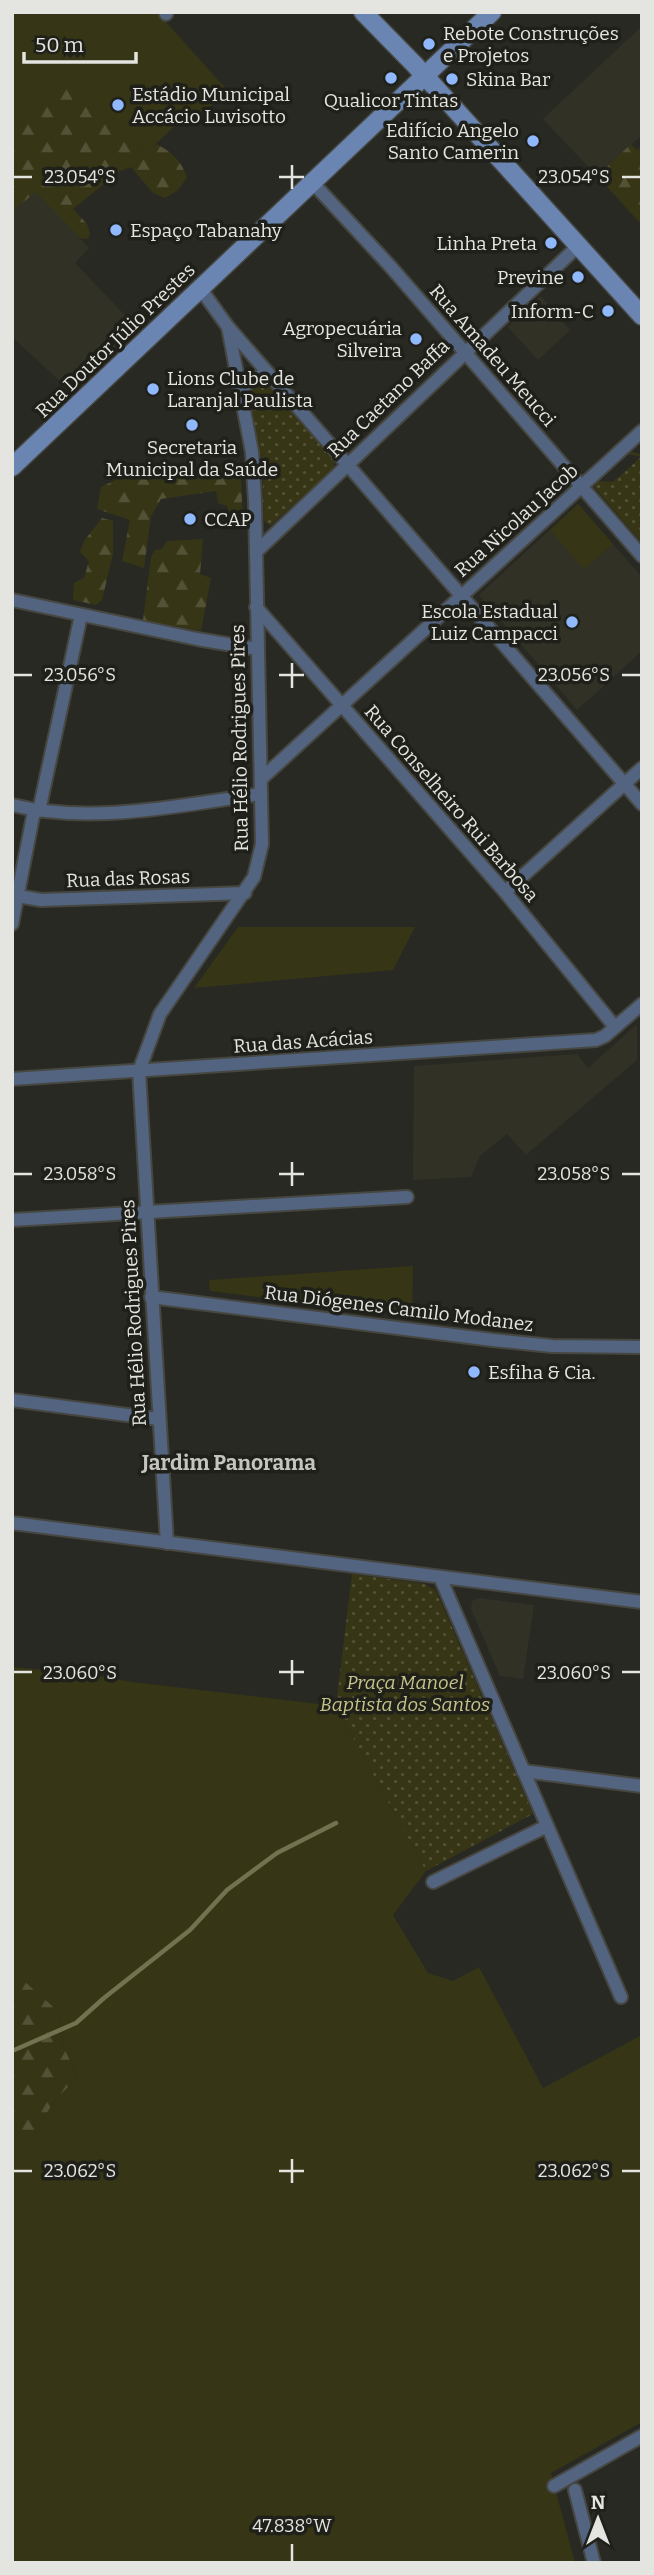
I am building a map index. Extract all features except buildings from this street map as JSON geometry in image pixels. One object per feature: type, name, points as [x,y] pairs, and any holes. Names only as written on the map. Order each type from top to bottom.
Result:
[{"type":"street","points":[[363,12],[642,316]]},
{"type":"street","name":"Rua Doutor Júlio Prestes","points":[[12,467],[492,12]]},
{"type":"street","name":"Rua Amadeu Meucci","points":[[312,182],[390,266],[642,556]]},
{"type":"street","name":"Rua Caetano Baffa","points":[[256,552],[579,245]]},
{"type":"street","name":"Rua Hélio Rodrigues Pires","points":[[167,1542],[139,1071],[160,1014],[245,893],[260,861],[261,779],[253,468],[228,327],[200,288]]},
{"type":"street","points":[[228,327],[642,804]]},
{"type":"street","points":[[241,392],[245,384],[257,376],[271,377]]},
{"type":"street","name":"Rua Nicolau Jacob","points":[[261,779],[642,431]]},
{"type":"street","points":[[12,600],[257,649]]},
{"type":"street","name":"Rua Conselheiro Rui Barbosa","points":[[256,607],[505,892],[615,1027]]},
{"type":"street","points":[[12,924],[15,896],[81,615]]},
{"type":"street","points":[[505,892],[642,768]]},
{"type":"street","points":[[12,805],[36,811],[131,811],[261,794]]},
{"type":"street","name":"Rua das Rosas","points":[[15,896],[41,900],[245,893]]},
{"type":"street","points":[[615,1027],[642,1004]]},
{"type":"street","name":"Rua das Acácias","points":[[12,1079],[596,1040],[615,1027]]},
{"type":"street","points":[[12,1220],[407,1197]]},
{"type":"street","name":"Rua Diógenes Camilo Modanez","points":[[152,1297],[552,1346],[642,1347]]},
{"type":"street","points":[[12,1400],[158,1419]]},
{"type":"street","points":[[12,1523],[642,1602]]},
{"type":"street","points":[[440,1577],[621,1997]]},
{"type":"street","points":[[523,1771],[642,1786]]},
{"type":"street","points":[[433,1882],[547,1826]]},
{"type":"street","points":[[554,2486],[642,2436]]},
{"type":"street","points":[[575,2490],[594,2563]]},
{"type":"shaded area","points":[[642,26],[642,135],[597,176],[543,119]]},
{"type":"shaded area","points":[[36,191],[89,248],[75,263],[139,330],[73,393],[12,337],[12,211]]},
{"type":"shaded area","points":[[541,296],[570,330],[538,360],[508,327]]},
{"type":"shaded area","name":"Escola Estadual Luiz Campacci","points":[[578,504],[642,577],[642,651],[577,710],[479,595]]},
{"type":"shaded area","points":[[637,1024],[637,1060],[526,1155],[507,1134],[480,1156],[471,1177],[413,1180],[414,1066],[577,1054],[588,1068]]},
{"type":"shaded area","points":[[479,1598],[534,1605],[523,1679],[500,1676],[471,1609],[472,1601]]},
{"type":"green space","points":[[12,12],[157,12],[227,90],[196,120],[189,113],[146,153],[73,78],[12,132]]},
{"type":"green space","points":[[73,78],[146,153],[156,144],[162,147],[179,162],[187,178],[177,191],[165,198],[153,193],[131,167],[120,171],[73,209],[87,224],[90,233],[88,239],[80,238],[36,192],[12,211],[12,132]]},
{"type":"green space","points":[[631,144],[637,150],[642,146],[642,225],[597,176]]},
{"type":"green space","points":[[260,382],[268,384],[335,462],[333,469],[270,526],[264,521],[262,463],[249,395],[253,386]]},
{"type":"green space","points":[[627,454],[642,454],[642,543],[594,487],[597,481],[613,482],[641,457]]},
{"type":"green space","points":[[229,466],[241,476],[243,526],[232,519],[227,506],[218,503],[216,491],[161,499],[151,516],[144,568],[122,561],[130,520],[97,509],[101,487],[130,473]]},
{"type":"green space","points":[[578,504],[613,544],[584,569],[550,530]]},
{"type":"green space","points":[[102,518],[113,521],[113,554],[102,600],[96,605],[73,600],[74,583],[84,578],[89,561],[80,552],[84,541]]},
{"type":"green space","points":[[203,539],[200,574],[211,578],[201,631],[143,620],[151,557],[155,550],[162,549],[167,541]]},
{"type":"green space","points":[[238,927],[415,927],[393,970],[194,988]]},
{"type":"green space","points":[[413,1266],[412,1316],[210,1291],[209,1280]]},
{"type":"green space","name":"Praça Manoel Baptista dos Santos","points":[[352,1574],[425,1584],[436,1591],[533,1814],[426,1871],[336,1706]]},
{"type":"green space","points":[[12,1667],[336,1706],[426,1871],[393,1915],[428,1973],[453,1981],[479,1967],[543,2088],[642,2035],[642,2422],[551,2473],[575,2563],[12,2563],[12,2138],[29,2140],[55,2100],[78,2077],[63,2046],[58,2011],[25,1983],[12,1982]]},
{"type":"green space","points":[[12,1982],[25,1982],[58,2011],[63,2046],[78,2077],[55,2100],[29,2141],[12,2138]]},
{"type":"waterway","points":[[12,2051],[76,2023],[190,1930],[227,1890],[277,1853],[336,1823]]},
{"type":"place","name":"Rebote Construções e Projetos","points":[[429,44]]},
{"type":"place","name":"Qualicor Tintas","points":[[391,78]]},
{"type":"place","name":"Skina Bar","points":[[452,79]]},
{"type":"place","name":"Estádio Municipal Accácio Luvisotto","points":[[118,105]]},
{"type":"place","name":"Edifício Angelo Santo Camerin","points":[[533,141]]},
{"type":"place","name":"Espaço Tabanahy","points":[[116,230]]},
{"type":"place","name":"Linha Preta","points":[[551,243]]},
{"type":"place","name":"Previne","points":[[578,277]]},
{"type":"place","name":"Inform-C","points":[[608,311]]},
{"type":"place","name":"Agropecuária Silveira","points":[[416,339]]},
{"type":"place","name":"Lions Clube de Laranjal Paulista","points":[[153,389]]},
{"type":"place","name":"Secretaria Municipal da Saúde","points":[[192,425]]},
{"type":"place","name":"CCAP","points":[[190,519]]},
{"type":"place","name":"Escola Estadual Luiz Campacci","points":[[572,622]]},
{"type":"place","name":"Esfiha & Cia.","points":[[474,1372]]},
{"type":"district","name":"Jardim Panorama","points":[[229,1463]]}]
